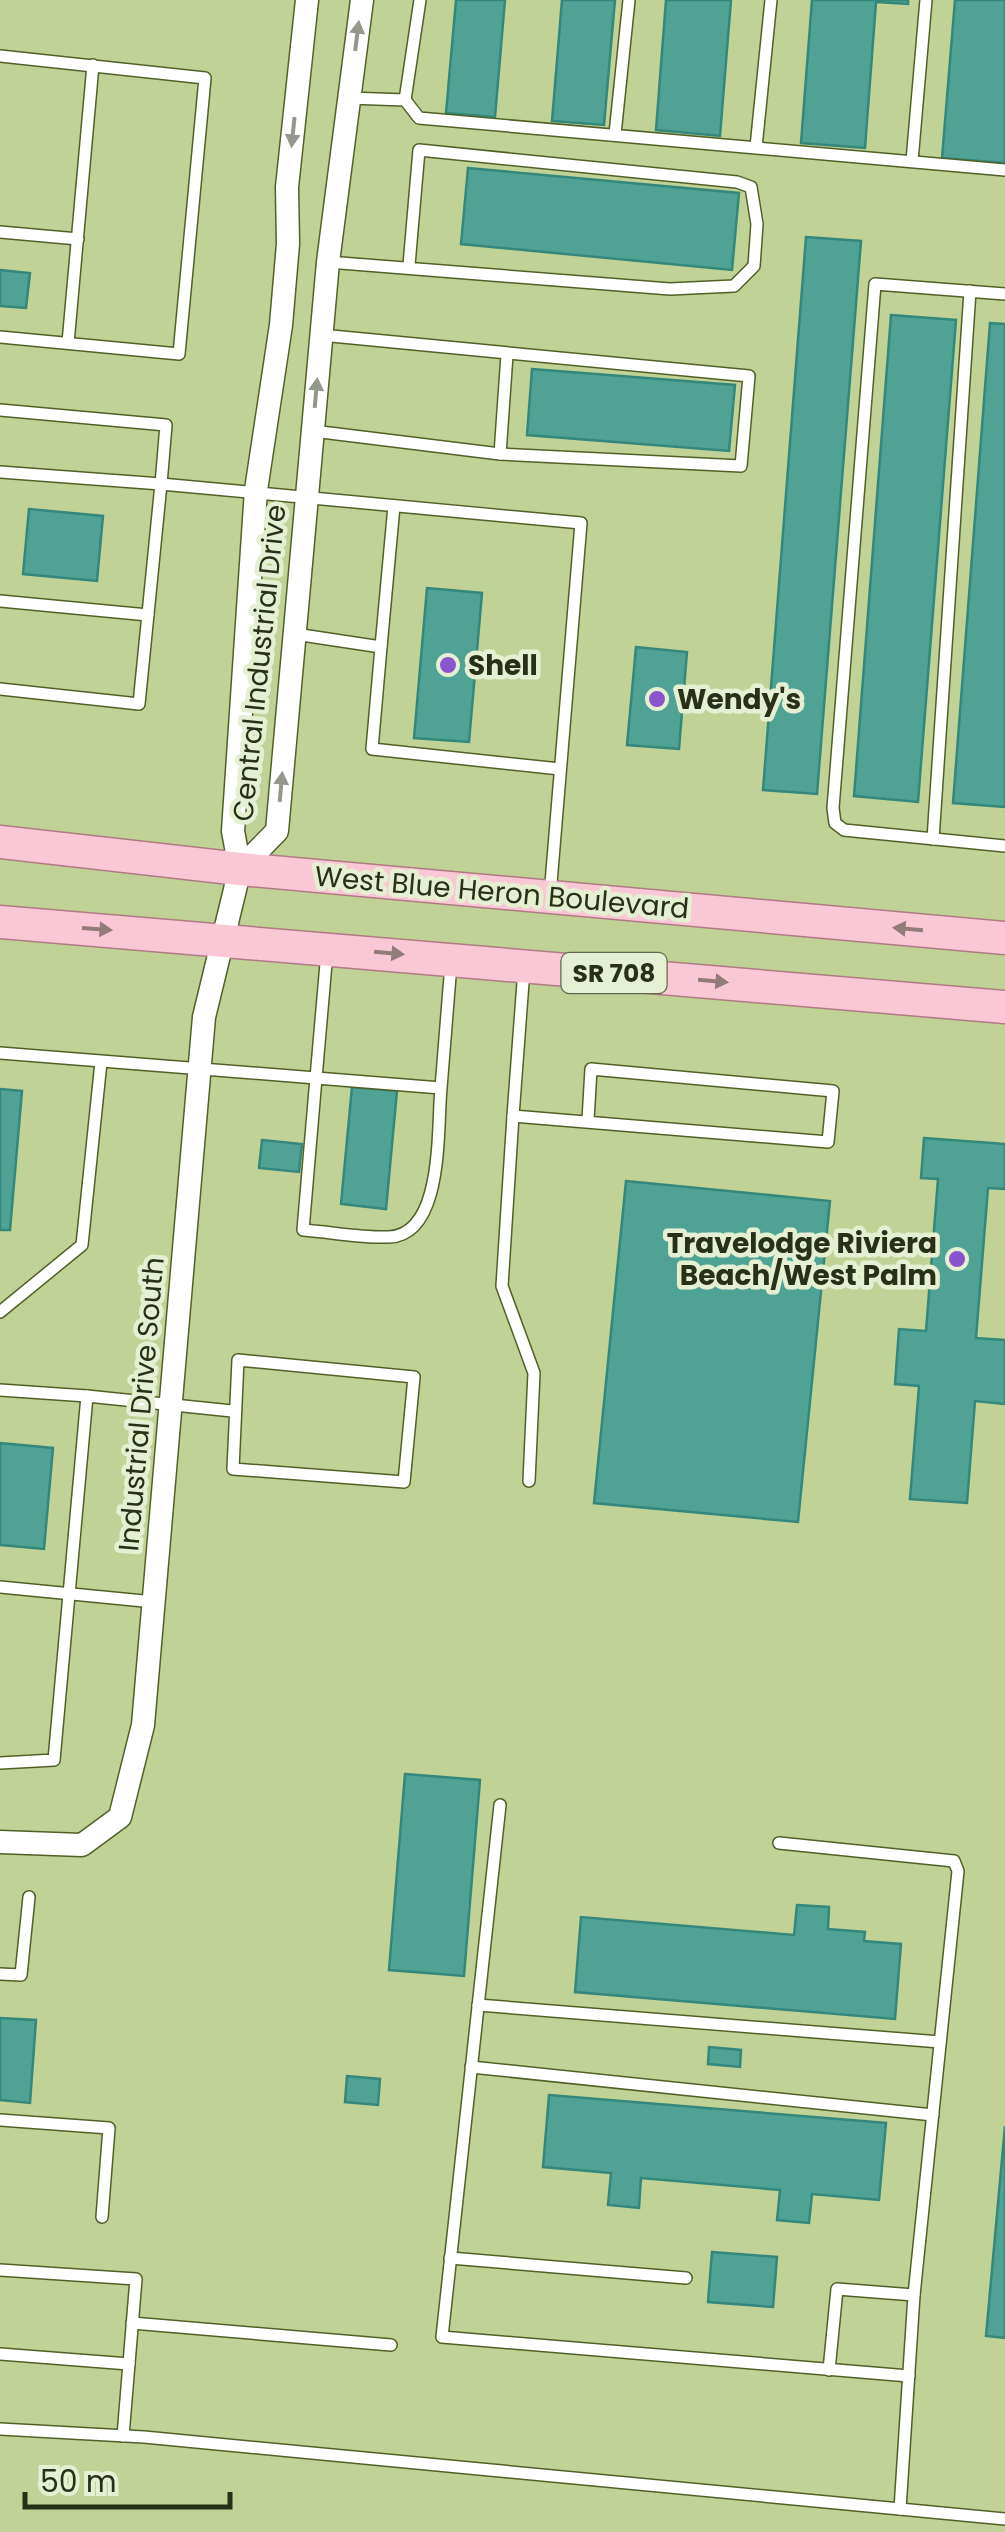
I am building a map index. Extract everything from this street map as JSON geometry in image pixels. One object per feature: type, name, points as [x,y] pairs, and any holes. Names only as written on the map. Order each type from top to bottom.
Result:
[{"type":"main road","name":"West Blue Heron Boulevard","points":[[0,842],[240,869],[1005,938]]},
{"type":"main road","name":"SR 708","points":[[0,922],[1005,1006]]},
{"type":"street","name":"Central Industrial Drive","points":[[240,869],[233,832],[256,490],[280,324],[288,244],[286,188],[306,0]]},
{"type":"street","name":"Central Industrial Drive","points":[[240,869],[276,832],[328,262],[362,0]]},
{"type":"street","name":"Industrial Drive South","points":[[5,1845],[82,1845],[120,1817],[143,1725],[204,1017],[240,869]]},
{"type":"lane","points":[[420,0],[405,100],[419,118],[1005,170]]},
{"type":"lane","points":[[615,134],[629,0]]},
{"type":"lane","points":[[756,147],[771,0]]},
{"type":"lane","points":[[912,161],[926,0]]},
{"type":"lane","points":[[0,56],[204,78],[180,354],[0,337]]},
{"type":"lane","points":[[68,343],[92,65]]},
{"type":"lane","points":[[349,98],[405,100]]},
{"type":"lane","points":[[328,262],[409,265],[670,289],[734,286],[754,266],[756,224],[751,187],[737,182],[419,150],[409,265]]},
{"type":"lane","points":[[0,232],[78,239]]},
{"type":"lane","points":[[1005,294],[875,284],[832,808],[835,823],[844,830],[1005,846]]},
{"type":"lane","points":[[934,839],[970,291]]},
{"type":"lane","points":[[313,431],[500,454],[740,466],[750,376],[321,335]]},
{"type":"lane","points":[[500,454],[506,355]]},
{"type":"lane","points":[[0,410],[166,424],[140,704],[0,689]]},
{"type":"lane","points":[[0,472],[256,490],[580,523],[550,896]]},
{"type":"lane","points":[[394,506],[372,749],[560,769]]},
{"type":"lane","points":[[0,601],[148,616]]},
{"type":"lane","points":[[295,634],[381,647]]},
{"type":"lane","points":[[327,948],[303,1230],[393,1237],[414,1230],[429,1208],[452,958]]},
{"type":"lane","points":[[524,965],[502,1286],[534,1372],[529,1481]]},
{"type":"lane","points":[[0,1053],[441,1088]]},
{"type":"lane","points":[[0,1312],[82,1245],[100,1062]]},
{"type":"lane","points":[[513,1116],[828,1142],[833,1091],[591,1068],[588,1120]]},
{"type":"lane","points":[[238,1360],[414,1377],[404,1482],[232,1468],[232,1410],[238,1360]]},
{"type":"lane","points":[[0,1390],[232,1410]]},
{"type":"lane","points":[[0,1763],[54,1760],[87,1396]]},
{"type":"lane","points":[[0,1588],[154,1602]]},
{"type":"lane","points":[[500,1805],[442,2336],[909,2376]]},
{"type":"lane","points":[[779,1843],[954,1861],[958,1871],[914,2295],[900,2509]]},
{"type":"lane","points":[[0,1974],[21,1975],[29,1897]]},
{"type":"lane","points":[[478,2006],[940,2042]]},
{"type":"lane","points":[[471,2067],[932,2115]]},
{"type":"lane","points":[[0,2120],[110,2128],[102,2217]]},
{"type":"lane","points":[[450,2258],[686,2278]]},
{"type":"lane","points":[[0,2270],[136,2280],[123,2436]]},
{"type":"lane","points":[[829,2370],[837,2289],[914,2295]]},
{"type":"lane","points":[[132,2322],[391,2345]]},
{"type":"lane","points":[[0,2354],[129,2364]]},
{"type":"lane","points":[[0,2429],[123,2436],[1005,2519]]},
{"type":"building","points":[[456,0],[505,0],[495,117],[446,113]]},
{"type":"building","points":[[562,0],[615,0],[604,125],[552,121]]},
{"type":"building","points":[[666,0],[731,0],[720,136],[656,130]]},
{"type":"building","points":[[812,0],[908,0],[908,4],[876,2],[865,148],[801,143]]},
{"type":"building","points":[[955,0],[1005,0],[1005,163],[942,158]]},
{"type":"building","points":[[468,168],[739,193],[732,270],[461,244]]},
{"type":"building","points":[[806,237],[861,241],[817,794],[763,790]]},
{"type":"building","points":[[0,270],[30,273],[26,308],[0,306]]},
{"type":"building","points":[[891,315],[956,320],[918,802],[854,796]]},
{"type":"building","points":[[990,323],[1005,324],[1005,807],[953,803]]},
{"type":"building","points":[[532,369],[735,385],[729,451],[527,435]]},
{"type":"building","points":[[29,509],[103,516],[97,581],[23,574]]},
{"type":"building","name":"Shell","points":[[427,588],[482,593],[469,742],[414,738]]},
{"type":"building","name":"Wendy's","points":[[636,647],[687,652],[679,749],[627,745]]},
{"type":"building","points":[[352,1087],[397,1091],[386,1209],[341,1204]]},
{"type":"building","points":[[0,1089],[22,1091],[10,1230],[0,1230]]},
{"type":"building","name":"Travelodge Riviera Beach/West Palm","points":[[924,1138],[1005,1144],[1005,1189],[988,1188],[976,1338],[1005,1340],[1005,1404],[975,1401],[967,1503],[910,1499],[919,1386],[895,1384],[899,1329],[926,1331],[938,1179],[921,1178]]},
{"type":"building","points":[[262,1140],[302,1144],[299,1172],[259,1168]]},
{"type":"building","points":[[626,1181],[830,1201],[798,1522],[594,1503]]},
{"type":"building","points":[[0,1443],[53,1448],[44,1549],[0,1545]]},
{"type":"building","points":[[405,1774],[480,1780],[464,1976],[389,1970]]},
{"type":"building","points":[[797,1905],[829,1907],[828,1929],[865,1932],[864,1941],[901,1944],[895,2019],[575,1992],[581,1917],[794,1935]]},
{"type":"building","points":[[0,2018],[36,2020],[30,2103],[0,2100]]},
{"type":"building","points":[[709,2047],[741,2050],[740,2067],[708,2064]]},
{"type":"building","points":[[347,2076],[380,2079],[378,2105],[345,2102]]},
{"type":"building","points":[[549,2095],[886,2123],[879,2200],[812,2194],[809,2223],[777,2220],[780,2190],[641,2178],[639,2208],[608,2205],[611,2173],[543,2167]]},
{"type":"building","points":[[1005,2126],[1005,2338],[986,2336]]},
{"type":"building","points":[[712,2252],[777,2257],[773,2307],[708,2302]]},
{"type":"place","name":"Shell","points":[[448,665]]},
{"type":"place","name":"Wendy's","points":[[657,699]]},
{"type":"place","name":"Travelodge Riviera Beach/West Palm","points":[[957,1259]]}]
